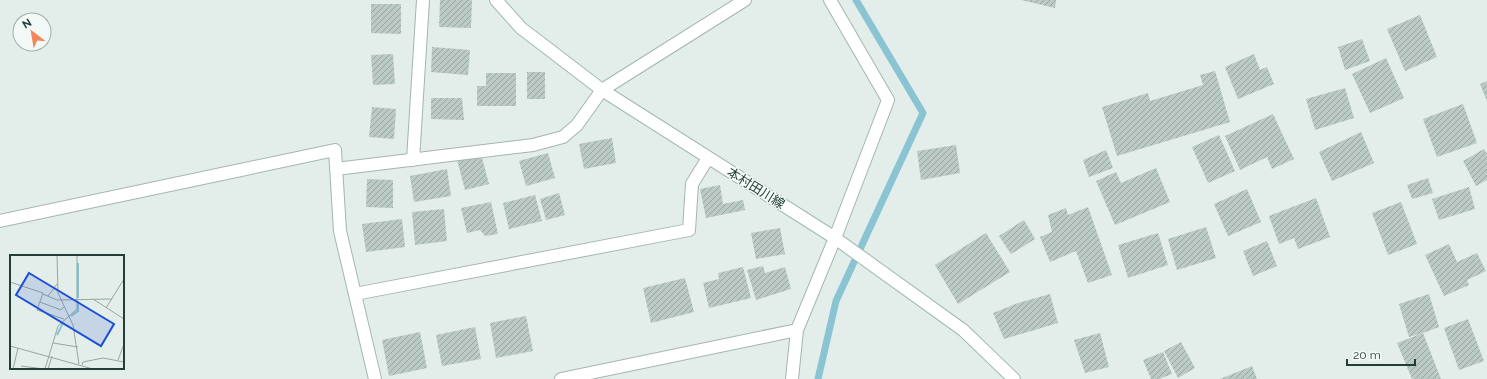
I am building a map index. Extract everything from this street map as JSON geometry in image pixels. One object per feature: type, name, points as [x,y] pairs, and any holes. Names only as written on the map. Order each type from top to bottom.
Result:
[{"type":"street","points":[[413,160],[423,0]]},
{"type":"street","name":"本村田川線","points":[[496,0],[521,28],[602,90],[835,238],[963,330],[1014,379]]},
{"type":"street","points":[[336,169],[533,145],[563,138],[577,125],[602,90],[745,0]]},
{"type":"street","points":[[792,379],[797,330],[835,238],[888,100],[830,0]]},
{"type":"street","points":[[0,221],[335,150],[340,231],[375,379]]},
{"type":"street","points":[[355,294],[689,230],[692,184],[708,158]]},
{"type":"street","points":[[561,379],[797,330]]},
{"type":"building","points":[[440,0],[472,0],[471,28],[439,27]]},
{"type":"building","points":[[1021,0],[1056,0],[1055,8]]},
{"type":"building","points":[[371,4],[401,4],[401,34],[371,33]]},
{"type":"building","points":[[1420,15],[1437,57],[1405,71],[1387,29]]},
{"type":"building","points":[[1362,39],[1370,61],[1345,70],[1338,47]]},
{"type":"building","points":[[432,47],[470,50],[468,75],[431,72]]},
{"type":"building","points":[[393,54],[395,84],[373,85],[371,55]]},
{"type":"building","points":[[1254,54],[1260,70],[1267,67],[1274,84],[1238,99],[1225,67]]},
{"type":"building","points":[[1386,58],[1404,98],[1370,113],[1352,74]]},
{"type":"building","points":[[1215,71],[1230,122],[1117,156],[1102,107],[1148,93],[1150,101],[1203,85],[1200,75]]},
{"type":"building","points":[[527,72],[545,72],[545,99],[527,99]]},
{"type":"building","points":[[486,73],[516,73],[516,106],[477,106],[477,86],[486,86]]},
{"type":"building","points":[[1487,81],[1487,101],[1480,84]]},
{"type":"building","points":[[1345,88],[1354,118],[1315,130],[1306,99]]},
{"type":"building","points":[[431,98],[462,98],[464,120],[431,119]]},
{"type":"building","points":[[1463,104],[1477,143],[1437,157],[1423,119]]},
{"type":"building","points":[[372,107],[396,109],[394,139],[369,137]]},
{"type":"building","points":[[1273,114],[1294,159],[1272,169],[1267,157],[1240,170],[1225,136]]},
{"type":"building","points":[[1361,132],[1374,163],[1332,181],[1319,152]]},
{"type":"building","points":[[1219,135],[1235,171],[1208,183],[1192,147]]},
{"type":"building","points":[[612,138],[616,163],[584,169],[579,144]]},
{"type":"building","points":[[956,145],[960,173],[921,180],[917,151]]},
{"type":"building","points":[[1484,149],[1487,154],[1487,180],[1476,186],[1463,161]]},
{"type":"building","points":[[1106,150],[1113,168],[1089,177],[1083,160]]},
{"type":"building","points":[[548,153],[555,178],[526,186],[519,161]]},
{"type":"building","points":[[481,154],[489,184],[465,190],[457,160]]},
{"type":"building","points":[[1156,168],[1170,202],[1115,225],[1096,181],[1116,172],[1121,183]]},
{"type":"building","points":[[447,169],[451,196],[414,202],[410,176]]},
{"type":"building","points":[[1428,178],[1433,193],[1412,199],[1407,185]]},
{"type":"building","points":[[367,179],[393,180],[393,208],[366,207]]},
{"type":"building","points":[[720,185],[723,204],[743,200],[745,210],[706,218],[700,189]]},
{"type":"building","points":[[1469,187],[1475,209],[1439,220],[1432,199]]},
{"type":"building","points":[[1247,189],[1261,222],[1228,236],[1214,204]]},
{"type":"building","points":[[559,193],[565,215],[546,220],[540,199]]},
{"type":"building","points":[[535,195],[542,221],[509,229],[503,203]]},
{"type":"building","points":[[1316,198],[1330,237],[1298,249],[1294,238],[1279,244],[1269,216]]},
{"type":"building","points":[[491,202],[498,234],[485,236],[480,230],[467,233],[461,208]]},
{"type":"building","points":[[1401,202],[1417,244],[1388,255],[1372,213]]},
{"type":"building","points":[[1088,207],[1112,275],[1088,283],[1076,251],[1050,262],[1040,237],[1052,232],[1048,215],[1066,208],[1068,215]]},
{"type":"building","points":[[444,209],[447,241],[415,245],[412,212]]},
{"type":"building","points":[[402,219],[405,247],[366,252],[362,224]]},
{"type":"building","points":[[1024,220],[1035,239],[1011,254],[999,236]]},
{"type":"building","points":[[1206,227],[1216,258],[1177,270],[1168,239]]},
{"type":"building","points":[[780,228],[785,254],[756,259],[751,233]]},
{"type":"building","points":[[986,233],[1010,272],[958,304],[935,265]]},
{"type":"building","points":[[1158,233],[1168,265],[1128,278],[1118,245]]},
{"type":"building","points":[[1267,241],[1277,266],[1253,276],[1243,251]]},
{"type":"building","points":[[1449,244],[1457,262],[1477,253],[1486,271],[1467,280],[1469,285],[1444,296],[1425,255]]},
{"type":"building","points":[[763,266],[765,273],[785,267],[791,289],[756,300],[747,270]]},
{"type":"building","points":[[743,267],[751,298],[709,308],[703,283],[719,279],[718,273]]},
{"type":"building","points":[[685,278],[694,312],[651,323],[643,288]]},
{"type":"building","points":[[1050,294],[1058,323],[1004,339],[993,313],[1018,303]]},
{"type":"building","points":[[1429,294],[1439,327],[1409,337],[1399,304]]},
{"type":"building","points":[[526,316],[533,351],[496,358],[490,323]]},
{"type":"building","points":[[1468,319],[1484,361],[1459,370],[1444,328]]},
{"type":"building","points":[[475,327],[481,359],[442,366],[436,335]]},
{"type":"building","points":[[420,332],[427,368],[389,376],[382,340]]},
{"type":"building","points":[[1100,333],[1109,367],[1085,373],[1074,340]]},
{"type":"building","points":[[1423,333],[1441,379],[1412,379],[1397,343]]},
{"type":"building","points":[[1181,342],[1195,368],[1178,378],[1164,351]]},
{"type":"building","points":[[1163,352],[1172,374],[1159,379],[1151,379],[1143,360]]},
{"type":"building","points":[[1252,366],[1257,379],[1220,379]]},
{"type":"waterway","points":[[818,379],[836,301],[923,113],[856,0]]}]
